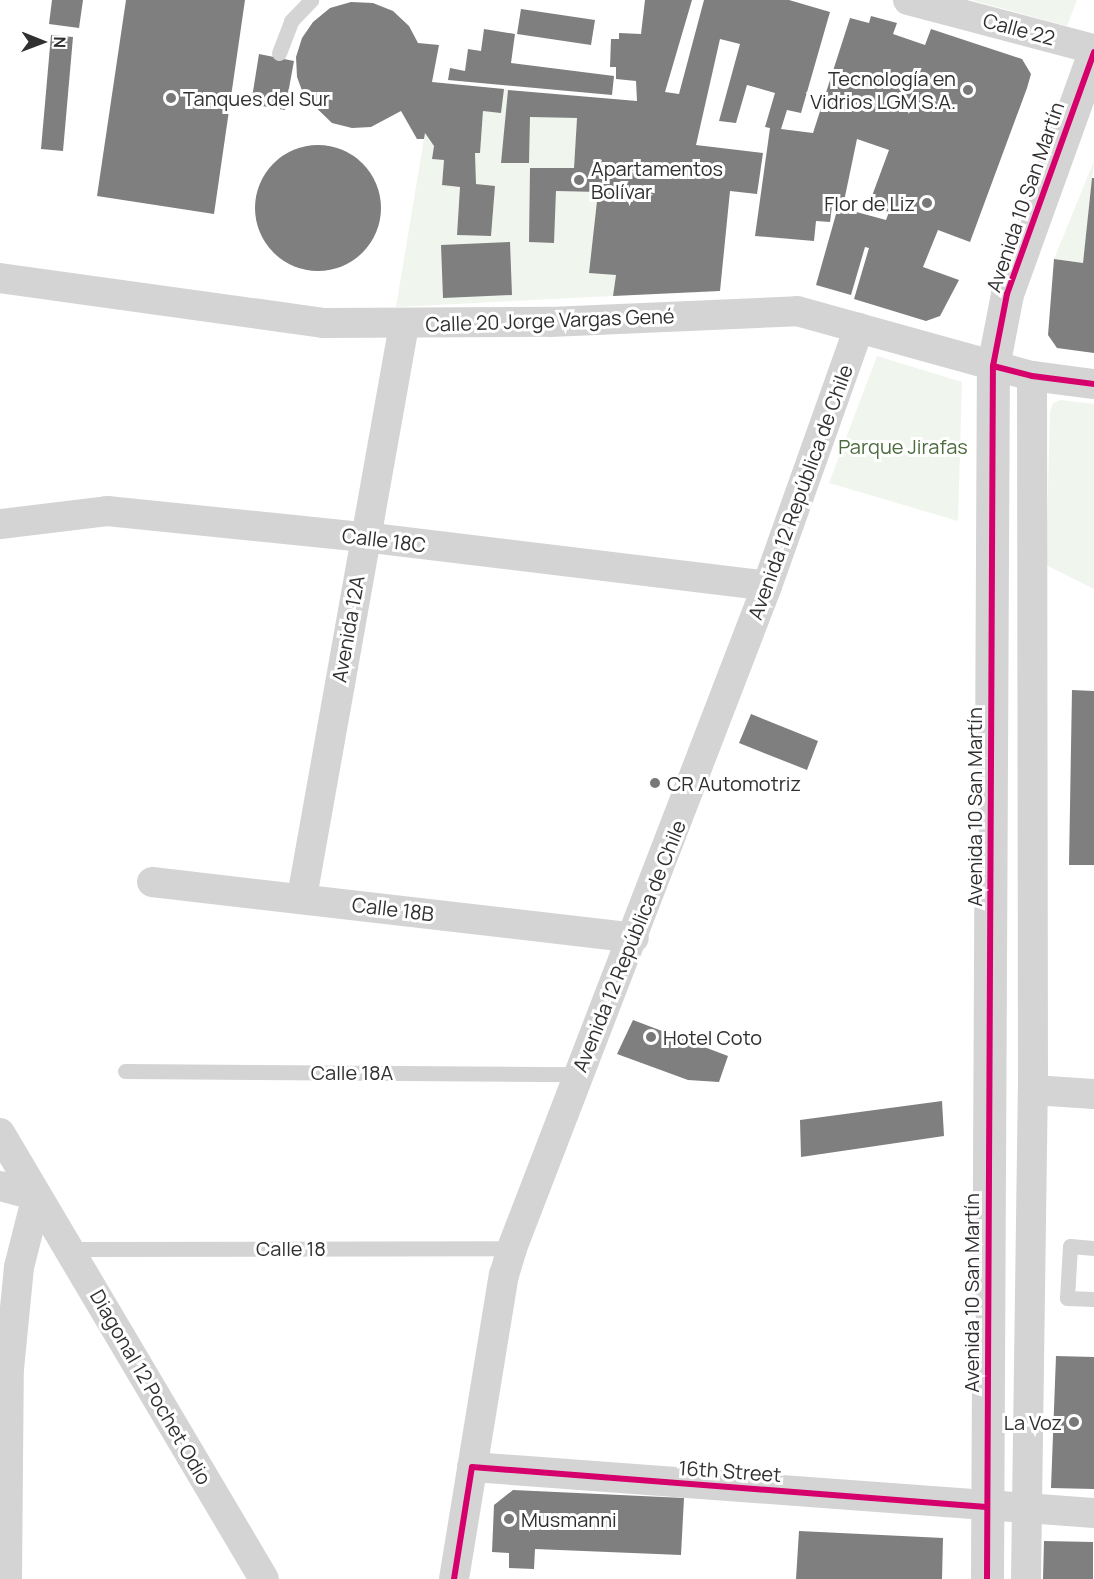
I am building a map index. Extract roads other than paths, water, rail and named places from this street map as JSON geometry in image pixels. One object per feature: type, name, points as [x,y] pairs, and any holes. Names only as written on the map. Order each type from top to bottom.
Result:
[{"type":"street","name":"Calle 22","points":[[908,0],[1094,50]]},
{"type":"street","name":"Avenida 10 San Martín","points":[[987,1579],[993,366],[1007,294],[1094,50]]},
{"type":"street","name":"Calle 20 Jorge Vargas Gené","points":[[0,278],[323,324],[550,322],[765,309],[796,311],[1032,376],[1094,384]]},
{"type":"street","name":"Avenida 12A","points":[[302,897],[364,537],[404,325]]},
{"type":"street","name":"Avenida 12 República de Chile","points":[[454,1579],[512,1248],[578,1074],[634,938],[767,586],[859,328]]},
{"type":"street","points":[[1026,1579],[1033,1090],[1032,376]]},
{"type":"street","name":"Calle 18C","points":[[0,524],[106,511],[364,537],[767,586]]},
{"type":"street","name":"Calle 18B","points":[[152,882],[302,897],[634,938]]},
{"type":"street","points":[[1033,1090],[1094,1094]]},
{"type":"street","name":"Diagonal 12 Pochet Odio","points":[[0,1134],[71,1249],[264,1579]]},
{"type":"street","points":[[0,1186],[37,1196],[19,1267],[9,1369],[7,1579]]},
{"type":"street","name":"16th Street","points":[[472,1467],[986,1507],[1094,1513]]},
{"type":"lane","points":[[279,53],[291,21],[312,0]]},
{"type":"lane","name":"Calle 18A","points":[[125,1071],[578,1074]]},
{"type":"lane","points":[[1094,1248],[1070,1246],[1067,1298],[1094,1299]]},
{"type":"lane","name":"Calle 18","points":[[71,1249],[512,1248]]},
{"type":"place","name":"Tecnología en Vidrios LGM S.A.","points":[[968,90]]},
{"type":"place","name":"Tanques del Sur","points":[[171,98]]},
{"type":"place","name":"Apartamentos Bolívar","points":[[579,180]]},
{"type":"place","name":"Flor de Liz","points":[[927,203]]},
{"type":"place","name":"CR Automotriz","points":[[655,783]]},
{"type":"place","name":"Hotel Coto","points":[[651,1037]]},
{"type":"place","name":"La Voz","points":[[1074,1422]]},
{"type":"place","name":"Musmanni","points":[[509,1519]]},
{"type":"park label","name":"Parque Jirafas","points":[[903,446]]}]
